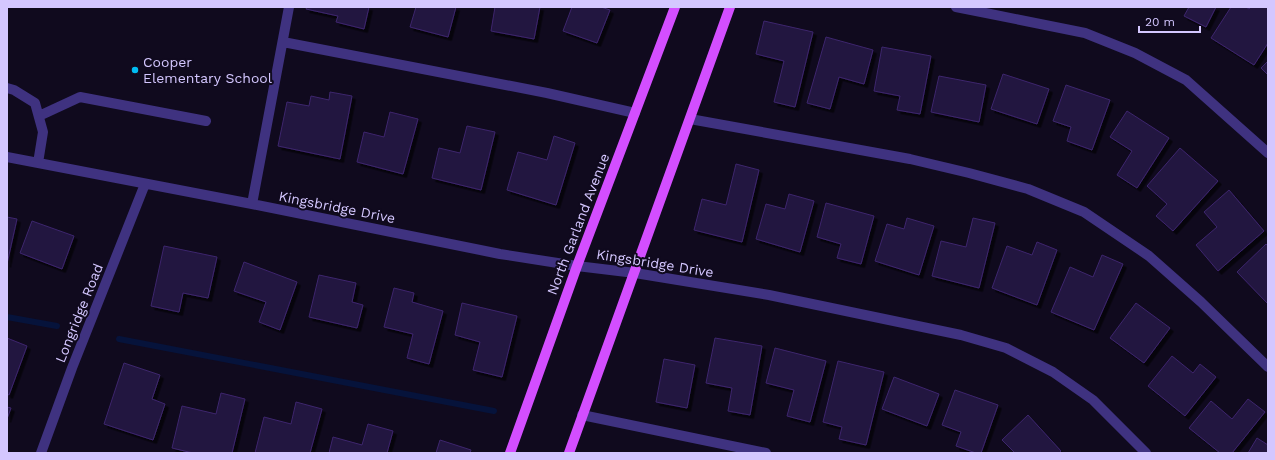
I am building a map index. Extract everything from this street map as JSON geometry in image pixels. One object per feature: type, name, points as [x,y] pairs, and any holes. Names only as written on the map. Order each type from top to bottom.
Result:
[{"type":"main road","name":"North Garland Avenue","points":[[510,453],[576,266],[675,7]]},
{"type":"main road","points":[[569,453],[730,7]]},
{"type":"street","points":[[252,204],[289,7]]},
{"type":"street","points":[[956,7],[1085,33],[1136,53],[1186,80],[1268,153]]},
{"type":"street","points":[[283,42],[547,93],[635,113]]},
{"type":"street","points":[[7,88],[14,90],[35,103],[43,132],[38,163]]},
{"type":"street","points":[[39,116],[80,96],[206,121]]},
{"type":"street","points":[[690,119],[910,159],[970,173],[1028,189],[1084,212],[1149,256],[1201,302],[1268,367]]},
{"type":"street","name":"Kingsbridge Drive","points":[[7,157],[500,254],[576,266],[635,273],[769,295],[960,335],[1006,348],[1053,372],[1093,400],[1146,453]]},
{"type":"street","name":"Longridge Road","points":[[41,453],[72,368],[145,184]]},
{"type":"street","points":[[582,415],[766,453]]},
{"type":"building","points":[[307,7],[369,7],[364,29],[336,22],[338,16],[306,9]]},
{"type":"building","points":[[416,7],[456,7],[448,37],[410,27]]},
{"type":"building","points":[[495,7],[540,7],[534,39],[491,31]]},
{"type":"building","points":[[572,7],[601,7],[610,10],[597,43],[563,31]]},
{"type":"building","points":[[1189,7],[1216,7],[1206,27],[1184,16]]},
{"type":"building","points":[[1231,7],[1246,7],[1249,9],[1251,7],[1268,7],[1268,43],[1254,65],[1211,38]]},
{"type":"building","points":[[764,21],[813,32],[795,107],[774,102],[784,61],[756,54]]},
{"type":"building","points":[[826,37],[873,50],[864,84],[839,77],[830,109],[807,103]]},
{"type":"building","points":[[882,47],[931,56],[920,114],[897,110],[900,96],[874,91]]},
{"type":"building","points":[[1268,61],[1268,75],[1261,68]]},
{"type":"building","points":[[1003,74],[1049,89],[1037,124],[991,109]]},
{"type":"building","points":[[939,76],[986,85],[979,122],[931,112]]},
{"type":"building","points":[[1066,85],[1110,100],[1092,150],[1067,141],[1071,127],[1053,121]]},
{"type":"building","points":[[330,92],[352,96],[340,159],[278,146],[287,102],[309,106],[311,96],[329,100]]},
{"type":"building","points":[[1127,111],[1169,138],[1137,188],[1117,175],[1132,151],[1110,137]]},
{"type":"building","points":[[390,112],[418,119],[403,174],[357,162],[364,132],[384,137]]},
{"type":"building","points":[[467,126],[495,132],[481,190],[432,178],[439,148],[460,153]]},
{"type":"building","points":[[554,136],[575,143],[556,205],[507,190],[518,152],[547,160]]},
{"type":"building","points":[[1180,148],[1218,181],[1173,231],[1156,216],[1167,204],[1147,186]]},
{"type":"building","points":[[736,164],[759,170],[742,242],[694,230],[702,199],[726,205]]},
{"type":"building","points":[[1229,190],[1264,231],[1218,271],[1196,245],[1217,227],[1204,212]]},
{"type":"building","points":[[789,194],[814,201],[800,252],[756,239],[766,204],[785,209]]},
{"type":"building","points":[[826,203],[874,216],[861,264],[837,258],[841,244],[817,237]]},
{"type":"building","points":[[7,217],[17,219],[7,264]]},
{"type":"building","points":[[907,218],[934,226],[919,275],[875,261],[887,224],[904,229]]},
{"type":"building","points":[[973,218],[995,223],[979,288],[932,276],[941,241],[966,247]]},
{"type":"building","points":[[32,221],[74,236],[62,269],[20,253]]},
{"type":"building","points":[[1037,242],[1057,250],[1037,305],[992,288],[1007,246],[1032,255]]},
{"type":"building","points":[[1266,244],[1268,246],[1268,304],[1237,272]]},
{"type":"building","points":[[164,246],[217,257],[208,298],[183,293],[179,312],[151,306]]},
{"type":"building","points":[[1102,255],[1123,264],[1094,330],[1051,312],[1070,267],[1093,277]]},
{"type":"building","points":[[244,262],[297,282],[280,330],[259,322],[266,302],[234,291]]},
{"type":"building","points":[[319,275],[356,283],[352,302],[363,305],[357,328],[309,317]]},
{"type":"building","points":[[394,288],[414,293],[412,302],[443,311],[429,364],[407,358],[413,334],[384,327]]},
{"type":"building","points":[[462,303],[517,316],[502,377],[473,370],[480,342],[455,335]]},
{"type":"building","points":[[1136,303],[1170,328],[1144,363],[1110,338]]},
{"type":"building","points":[[7,338],[27,346],[9,395],[7,394]]},
{"type":"building","points":[[715,338],[762,346],[750,415],[728,411],[732,388],[706,383]]},
{"type":"building","points":[[775,348],[826,361],[810,422],[787,416],[794,390],[766,383]]},
{"type":"building","points":[[1172,356],[1193,373],[1200,364],[1216,377],[1185,416],[1148,386]]},
{"type":"building","points":[[664,359],[695,365],[687,408],[656,402]]},
{"type":"building","points":[[838,361],[884,372],[866,445],[839,439],[842,427],[823,422]]},
{"type":"building","points":[[124,363],[160,375],[152,399],[165,404],[153,440],[104,424]]},
{"type":"building","points":[[894,377],[939,394],[927,426],[882,409]]},
{"type":"building","points":[[955,390],[998,405],[981,453],[976,453],[956,446],[961,432],[942,425]]},
{"type":"building","points":[[221,393],[245,399],[232,453],[193,453],[172,448],[182,406],[216,414]]},
{"type":"building","points":[[1248,399],[1265,412],[1232,453],[1220,453],[1189,428],[1211,401],[1232,419]]},
{"type":"building","points":[[296,402],[322,409],[310,453],[255,453],[264,417],[291,424]]},
{"type":"building","points":[[7,407],[11,408],[7,419]]},
{"type":"building","points":[[1028,415],[1061,451],[1059,453],[1015,453],[1002,440]]},
{"type":"building","points":[[368,424],[393,431],[387,453],[329,453],[333,437],[362,445]]},
{"type":"building","points":[[1257,438],[1268,445],[1268,453],[1248,453]]},
{"type":"building","points":[[440,440],[471,450],[470,453],[436,453]]},
{"type":"waterway","points":[[7,317],[57,326]]},
{"type":"waterway","points":[[119,339],[494,411]]},
{"type":"place","name":"Cooper Elementary School","points":[[135,70]]}]
